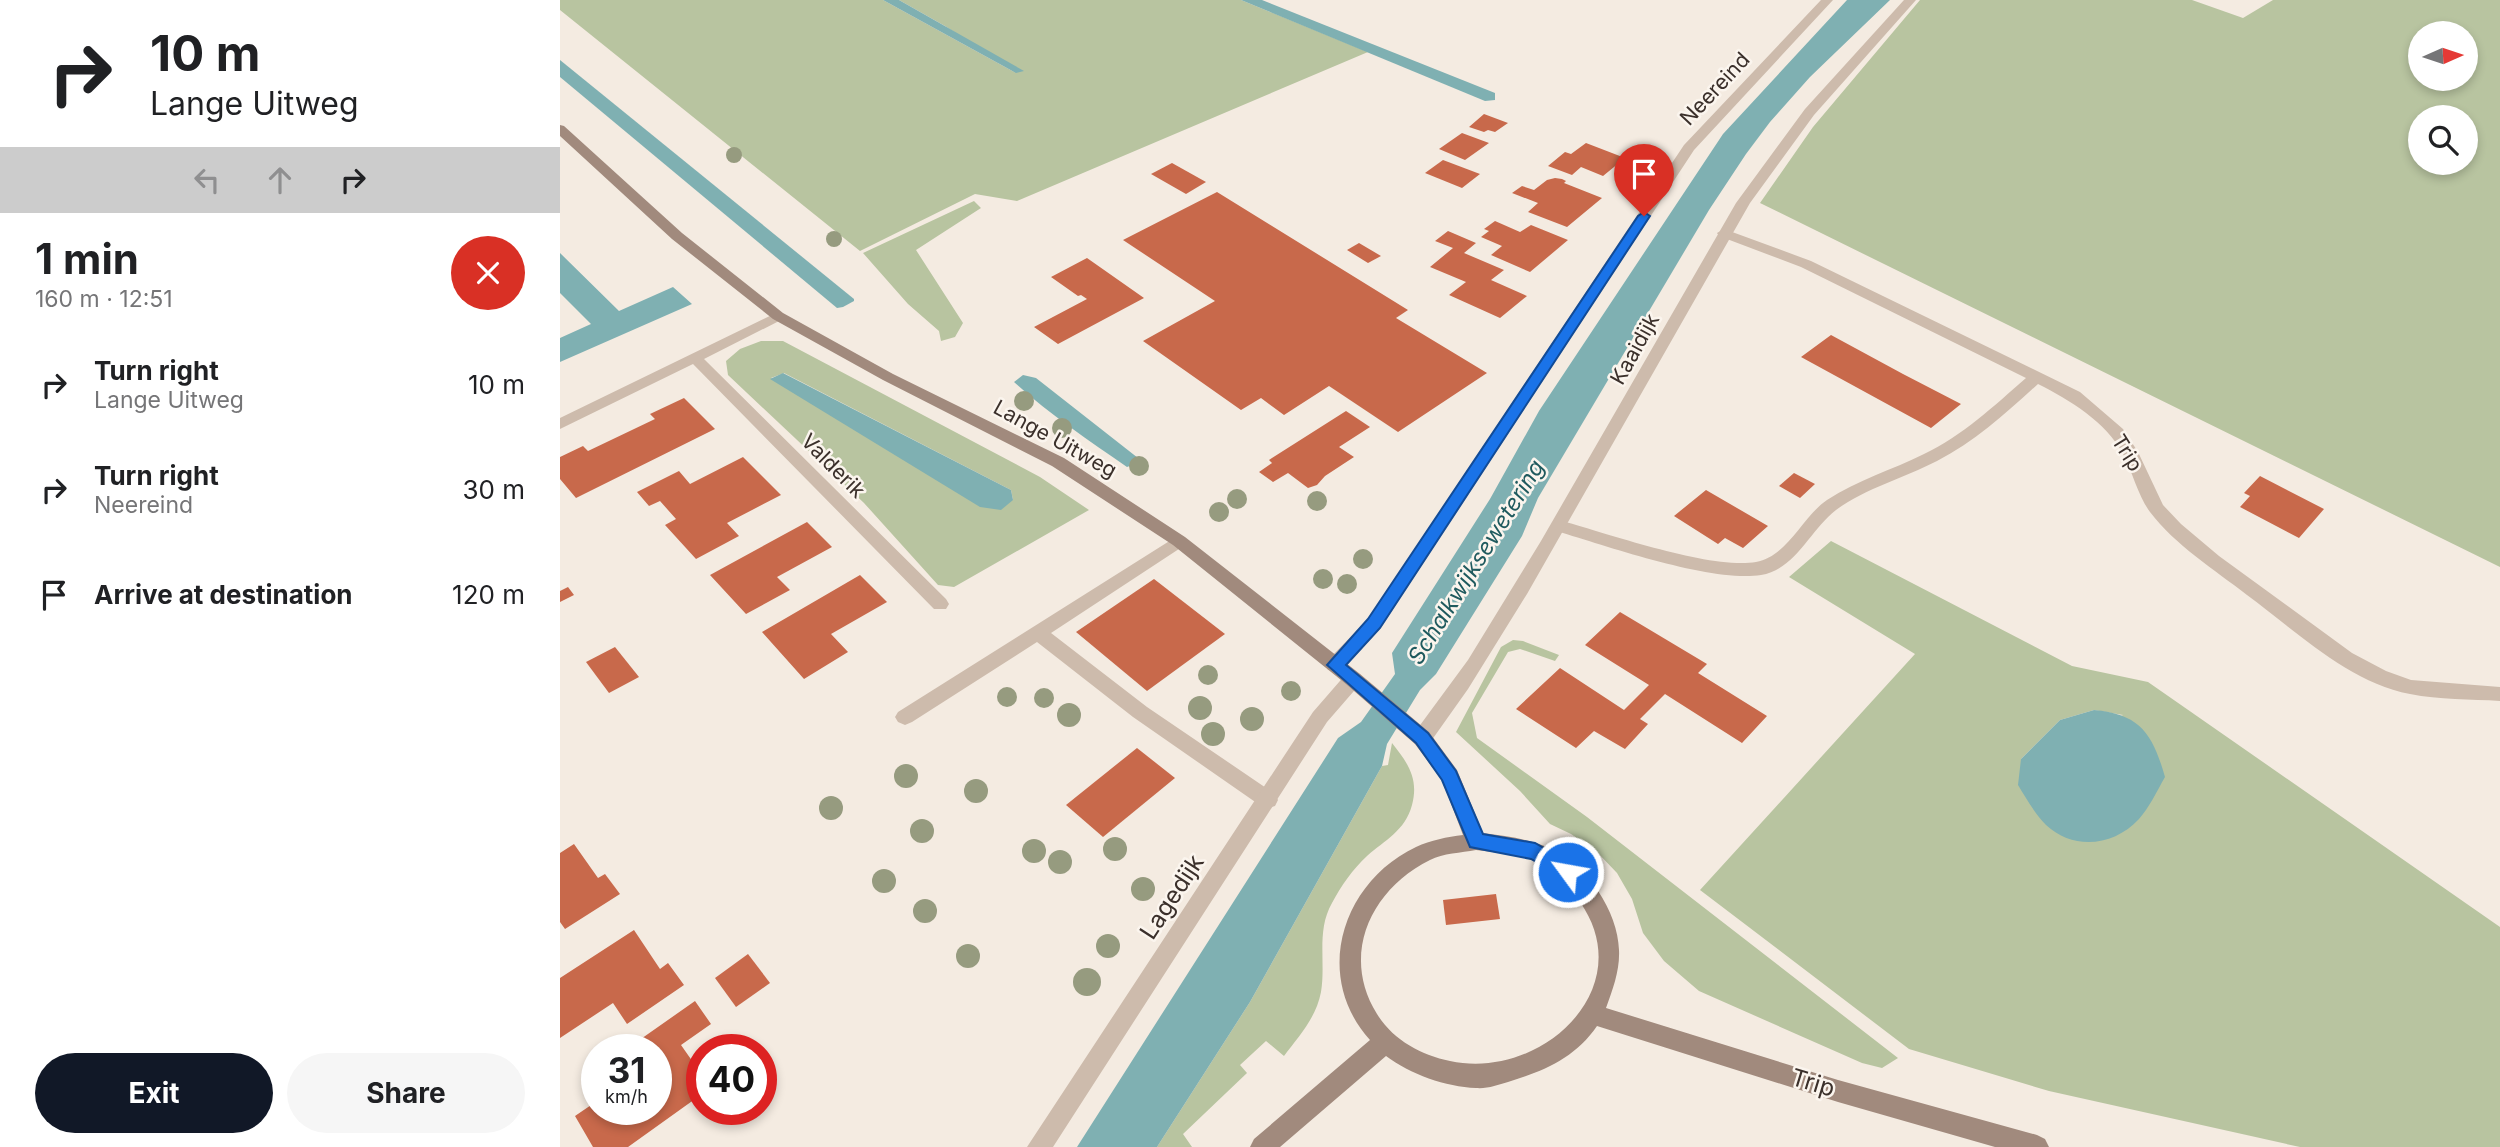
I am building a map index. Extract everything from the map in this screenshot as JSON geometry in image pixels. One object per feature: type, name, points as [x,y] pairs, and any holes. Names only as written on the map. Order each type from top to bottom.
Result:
[{"type":"street","name":"Neereind","points":[[1335,665],[1374,624],[1689,148],[1827,0]]},
{"type":"street","name":"Kaaidijk","points":[[1422,738],[1454,699],[1559,526],[1724,233],[1788,137],[1829,87],[1910,0]]},
{"type":"street","name":"Lange Uitweg","points":[[560,129],[677,236],[778,316],[888,377],[1058,462],[1179,541],[1353,679],[1422,738],[1450,776],[1476,841]]},
{"type":"street","name":"Trip","points":[[1724,233],[1806,264],[2075,396],[2117,433],[2130,452],[2156,508],[2175,528],[2213,560],[2345,658],[2379,676],[2410,687],[2500,694]]},
{"type":"street","points":[[560,424],[778,316]]},
{"type":"street","name":"Valderik","points":[[695,358],[940,604]]},
{"type":"street","points":[[1559,526],[1707,565],[1762,569],[1780,557],[1830,505],[1879,478],[1931,457],[1974,432],[2036,378]]},
{"type":"street","points":[[905,717],[1179,541]]},
{"type":"street","points":[[1038,633],[1140,712],[1268,800]]},
{"type":"street","name":"Lagedijk","points":[[1039,1147],[1320,717],[1353,679]]},
{"type":"street","points":[[1476,841],[1535,851],[1568,872],[1595,903],[1608,943],[1605,984],[1592,1014],[1575,1037],[1537,1064],[1479,1078],[1421,1067],[1385,1042],[1366,1022],[1350,982],[1350,943],[1364,905],[1390,874],[1426,852],[1476,841]]},
{"type":"street","name":"Trip","points":[[1592,1014],[1839,1091],[2036,1147]]},
{"type":"street","points":[[1262,1147],[1385,1042]]},
{"type":"green space","points":[[560,0],[883,0],[1016,73],[945,26],[899,0],[1241,0],[1368,52],[1017,201],[975,194],[860,251],[560,10]]},
{"type":"green space","points":[[1920,0],[2192,0],[2243,18],[2273,0],[2500,0],[2500,567],[1760,203],[1813,127]]},
{"type":"green space","points":[[974,201],[981,208],[916,250],[963,323],[955,337],[941,341],[939,331],[908,304],[863,253]]},
{"type":"green space","points":[[761,341],[783,341],[1040,477],[1089,510],[954,587],[938,585],[864,503],[728,375],[726,361],[740,349]],"holes":[[[784,373],[1011,490],[1013,500],[771,378]]]},
{"type":"green space","points":[[1831,541],[2072,666],[2148,682],[2500,927],[2500,1147],[2300,1147],[2049,1091],[1909,1049],[1700,890],[1915,654],[1789,577]],"holes":[[[2094,710],[2123,715],[2021,759],[2060,720]]]},
{"type":"green space","points":[[1513,640],[1523,641],[1559,655],[1555,661],[1520,649],[1508,652],[1472,713],[1477,738],[1587,817],[1898,1058],[1882,1068],[1862,1063],[1699,991],[1664,961],[1643,933],[1632,899],[1617,873],[1596,851],[1550,824],[1520,791],[1456,732],[1501,647]]},
{"type":"green space","points":[[1392,743],[1411,772],[1414,787],[1412,805],[1405,822],[1357,866],[1332,903],[1324,925],[1321,992],[1311,1018],[1284,1056],[1266,1041],[1240,1065],[1247,1073],[1183,1134],[1192,1147],[1157,1147],[1250,1002],[1382,766],[1388,765]]},
{"type":"water","points":[[883,0],[899,0],[1024,71],[1016,73]]},
{"type":"water","points":[[1241,0],[1262,0],[1495,93],[1495,100],[1485,101]]},
{"type":"water","name":"Schalkwijksewetering","points":[[1847,0],[1890,0],[1810,77],[1770,122],[1709,210],[1538,498],[1522,536],[1436,674],[1420,690],[1387,744],[1382,766],[1250,1002],[1157,1147],[1077,1147],[1338,738],[1361,722],[1395,674],[1392,653],[1490,499],[1539,411],[1723,134]]},
{"type":"water","points":[[560,60],[854,301],[837,308],[560,77]]},
{"type":"water","points":[[560,253],[619,311],[673,287],[692,304],[560,362],[560,338],[591,324],[560,293]]},
{"type":"water","points":[[783,373],[1011,490],[1013,500],[1001,510],[980,507],[770,379]]},
{"type":"water","points":[[1023,375],[1036,378],[1138,458],[1135,464],[1127,467],[1041,405],[1014,382]]},
{"type":"water","points":[[2094,710],[2123,716],[2143,729],[2150,738],[2165,777],[2146,810],[2129,828],[2106,840],[2081,842],[2069,839],[2046,825],[2018,785],[2021,759],[2060,720]]},
{"type":"building","points":[[1484,114],[1508,123],[1495,132],[1469,127]]},
{"type":"building","points":[[1462,133],[1489,143],[1465,160],[1439,149]]},
{"type":"building","points":[[1586,143],[1625,158],[1603,176],[1581,167],[1572,175],[1548,166],[1565,152],[1571,154]]},
{"type":"building","points":[[1443,160],[1480,174],[1462,188],[1425,173]]},
{"type":"building","points":[[1172,163],[1206,182],[1186,194],[1151,174]]},
{"type":"building","points":[[1555,178],[1602,198],[1567,227],[1528,212],[1538,203],[1512,193],[1522,186],[1534,190],[1547,180]]},
{"type":"building","points":[[1217,192],[1408,310],[1396,318],[1487,373],[1398,432],[1329,386],[1284,415],[1261,398],[1241,410],[1143,341],[1215,301],[1123,240]]},
{"type":"building","points":[[1495,221],[1520,232],[1531,225],[1568,240],[1530,272],[1491,255],[1502,246],[1481,237],[1489,231],[1484,229]]},
{"type":"building","points":[[1448,231],[1476,243],[1464,253],[1504,270],[1491,280],[1527,296],[1500,318],[1449,295],[1466,282],[1430,267],[1453,248],[1435,241]]},
{"type":"building","points":[[1359,243],[1381,256],[1368,263],[1347,250]]},
{"type":"building","points":[[1087,258],[1144,298],[1058,344],[1034,327],[1087,299],[1078,296],[1051,277]]},
{"type":"building","points":[[1831,335],[1961,404],[1931,428],[1801,357]]},
{"type":"building","points":[[684,398],[715,429],[576,498],[560,479],[560,457],[583,446],[588,451],[655,419],[650,414]]},
{"type":"building","points":[[1346,411],[1370,427],[1339,447],[1354,457],[1325,476],[1317,485],[1308,488],[1288,473],[1273,482],[1259,472],[1272,463],[1269,460]]},
{"type":"building","points":[[743,457],[781,495],[727,523],[739,536],[696,559],[665,525],[676,519],[660,501],[649,506],[637,492],[679,471],[690,484]]},
{"type":"building","points":[[1794,473],[1815,484],[1800,498],[1779,486]]},
{"type":"building","points":[[2260,476],[2324,509],[2299,538],[2240,507],[2250,496],[2244,493]]},
{"type":"building","points":[[1706,490],[1768,526],[1743,548],[1725,538],[1718,544],[1674,516]]},
{"type":"building","points":[[807,522],[832,547],[777,577],[790,590],[746,614],[710,575]]},
{"type":"building","points":[[860,575],[887,602],[831,634],[848,652],[804,679],[762,632]]},
{"type":"building","points":[[1154,579],[1225,634],[1147,691],[1076,632]]},
{"type":"building","points":[[568,587],[574,595],[560,602],[560,591]]},
{"type":"building","points":[[1620,612],[1707,664],[1698,673],[1767,716],[1742,743],[1665,694],[1640,719],[1648,724],[1625,749],[1594,731],[1576,748],[1516,709],[1560,668],[1624,710],[1649,685],[1585,645]]},
{"type":"building","points":[[615,647],[639,677],[609,693],[586,662]]},
{"type":"building","points":[[1137,748],[1175,778],[1103,837],[1066,805]]},
{"type":"building","points":[[574,844],[598,878],[605,874],[620,894],[565,929],[560,922],[560,853]]},
{"type":"building","points":[[1496,894],[1500,919],[1446,925],[1443,900]]},
{"type":"building","points":[[634,930],[660,969],[668,963],[684,985],[627,1024],[613,1003],[560,1038],[560,978]]},
{"type":"building","points":[[748,954],[770,983],[736,1007],[715,978]]},
{"type":"building","points":[[695,1001],[711,1024],[697,1034],[686,1034],[686,1042],[681,1045],[686,1052],[686,1105],[672,1115],[672,1034],[648,1034]]},
{"type":"building","points":[[581,1112],[581,1125],[659,1125],[628,1147],[593,1147],[575,1116]]},
{"type":"route","points":[[1568,872],[1535,851],[1476,841],[1450,776],[1422,738],[1335,665],[1374,624],[1644,216]]}]
